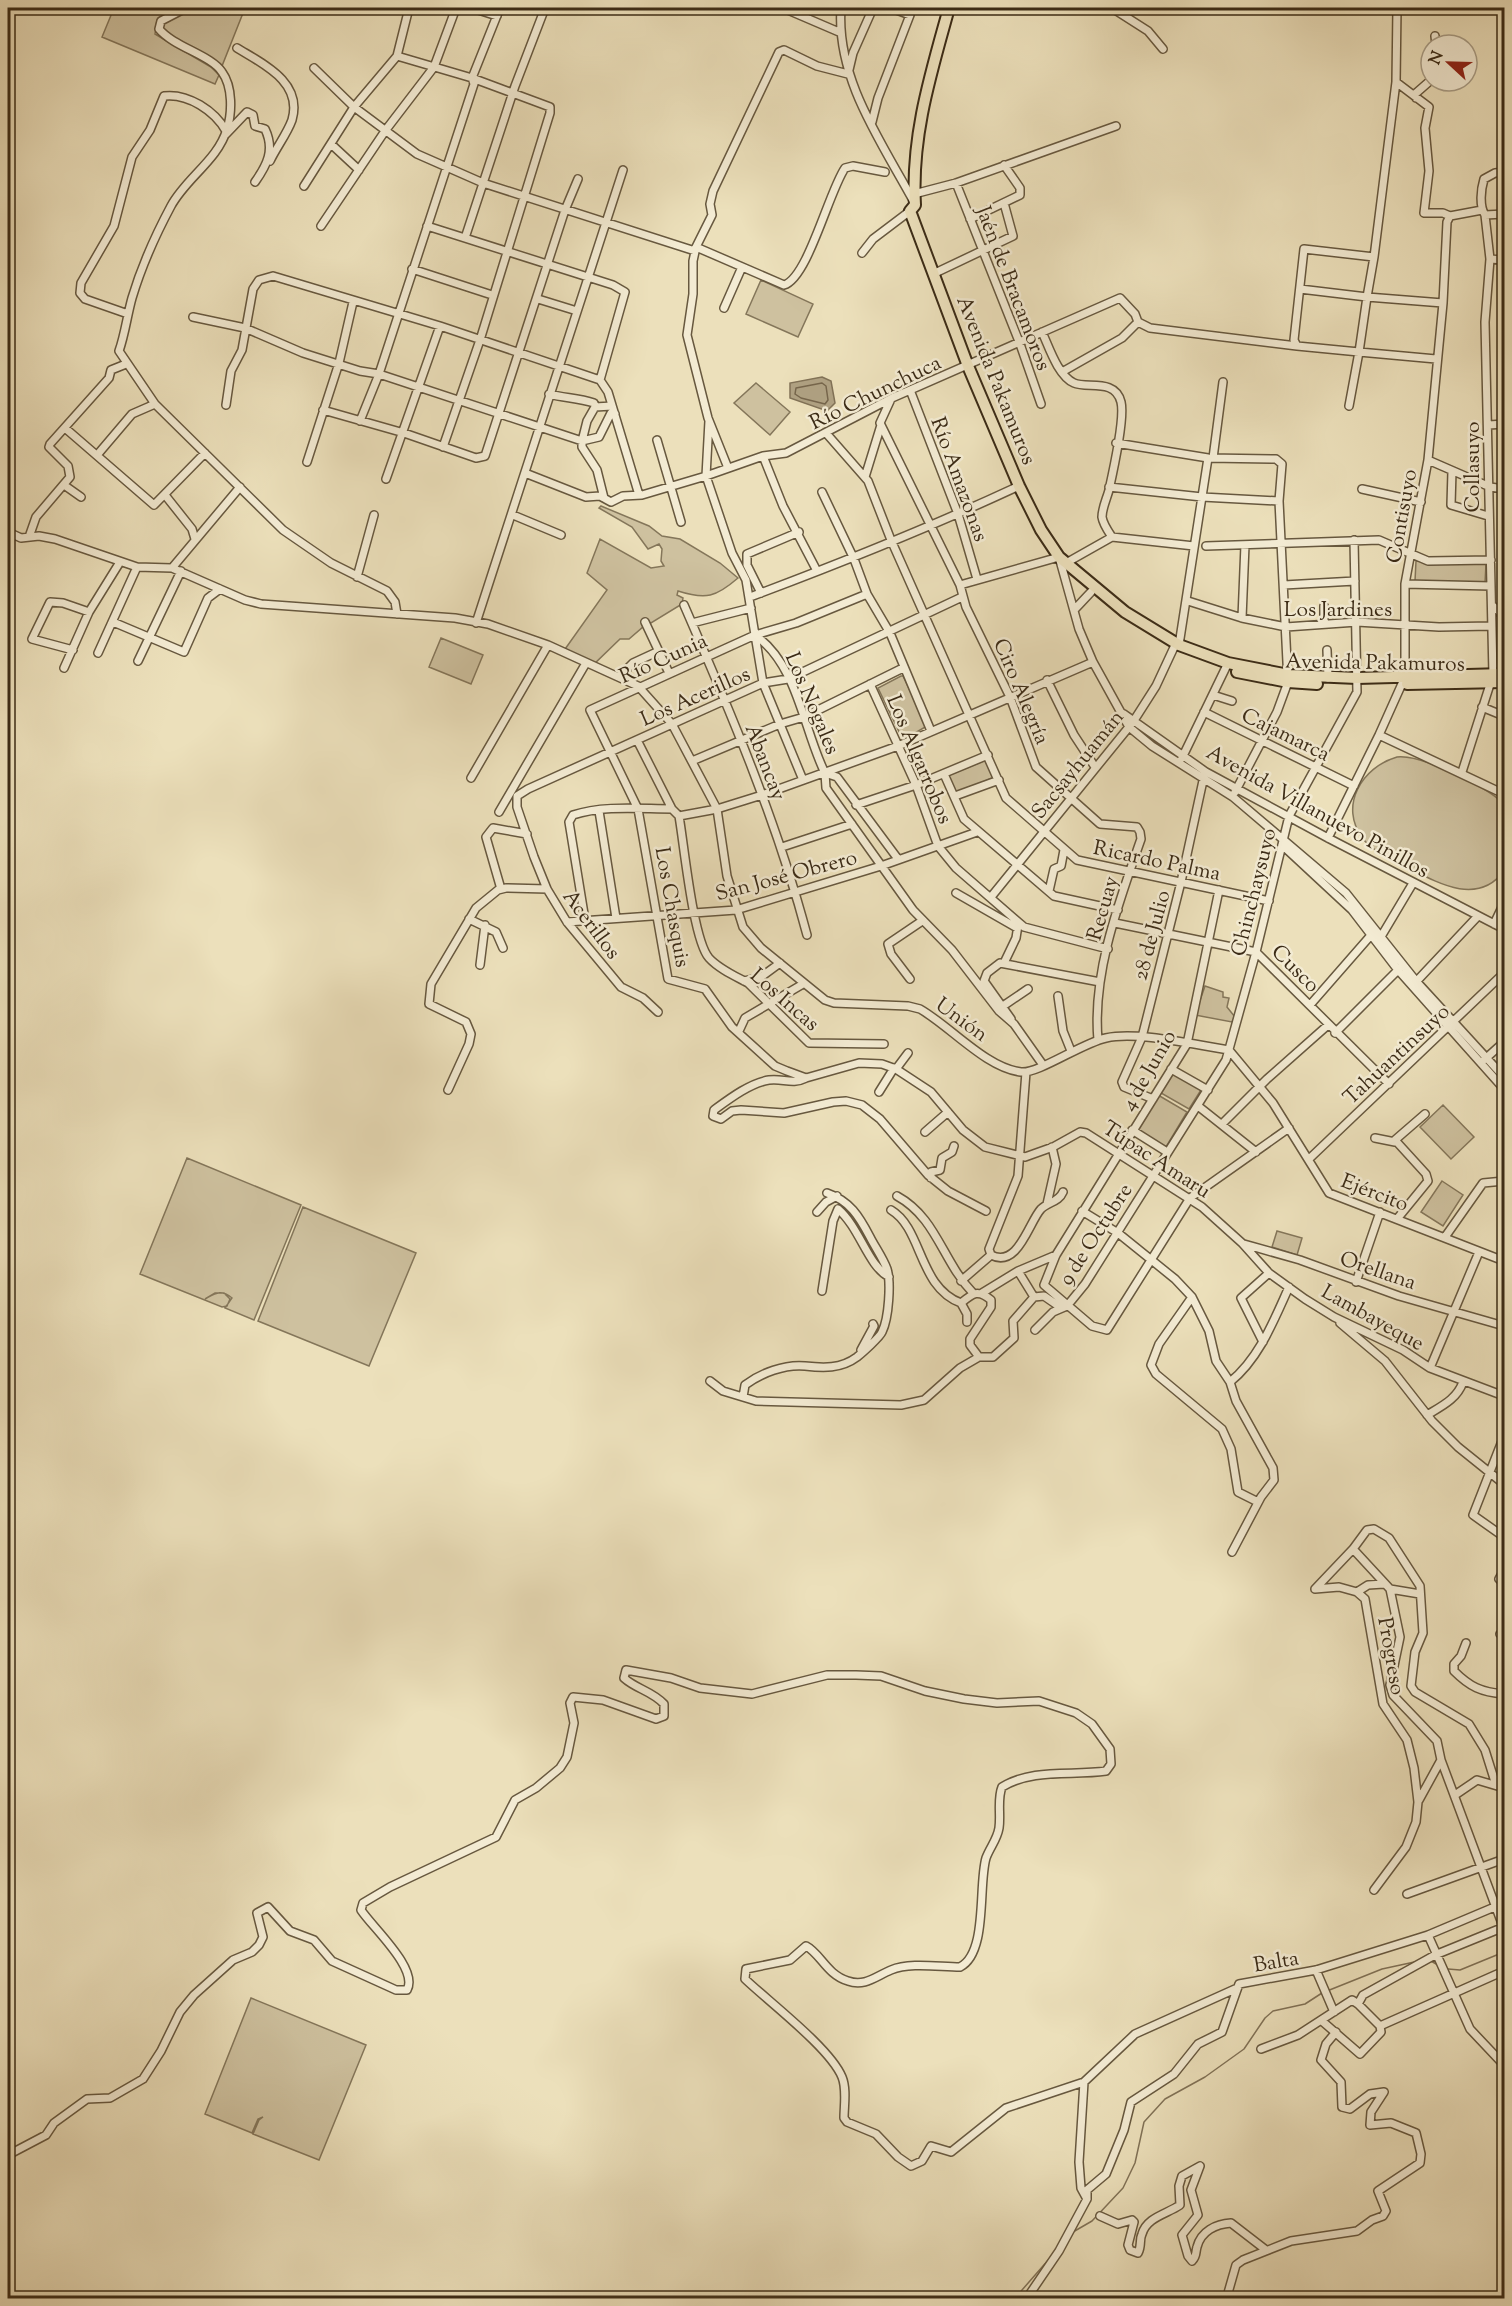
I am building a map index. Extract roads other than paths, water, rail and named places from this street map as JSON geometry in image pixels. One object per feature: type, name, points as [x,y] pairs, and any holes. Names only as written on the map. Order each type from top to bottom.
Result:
[{"type":"highway","points":[[913,204],[915,148],[927,80],[949,8]]},
{"type":"highway","name":"Avenida Pakamuros","points":[[913,204],[933,274],[968,366],[1019,486],[1062,560],[1093,590],[1176,646],[1226,666],[1288,679],[1358,682],[1492,679],[1504,682]]},
{"type":"highway","name":"Avenida Pakamuros","points":[[1492,679],[1504,674]]},
{"type":"highway","name":"Avenida Pakamuros","points":[[1288,679],[1328,678],[1358,682]]},
{"type":"street","points":[[186,8],[161,21],[159,29],[198,57],[215,63],[224,74],[232,106],[225,134],[215,153],[182,187],[169,208],[133,297],[119,351],[155,404],[293,539],[392,596],[397,614]]},
{"type":"street","points":[[304,186],[354,107],[397,56],[409,8]]},
{"type":"street","points":[[321,226],[385,131],[434,67],[456,8]]},
{"type":"street","points":[[472,8],[497,16]]},
{"type":"street","points":[[360,421],[379,374],[396,316],[447,168],[474,84],[472,78],[500,8]]},
{"type":"street","points":[[465,238],[513,93],[545,8]]},
{"type":"street","points":[[783,8],[839,32]]},
{"type":"street","points":[[841,8],[839,32],[848,74],[913,204]]},
{"type":"street","points":[[848,74],[853,53],[873,8]]},
{"type":"street","points":[[872,122],[878,98],[909,11],[891,8]]},
{"type":"street","points":[[1112,8],[1148,30],[1163,49]]},
{"type":"street","points":[[1349,406],[1374,257],[1396,82],[1396,8]]},
{"type":"street","points":[[237,48],[278,74],[293,93],[292,119],[270,161],[255,182]]},
{"type":"street","points":[[728,468],[709,420],[687,335],[696,249],[712,214],[710,204],[713,191],[781,50],[818,66],[848,74]]},
{"type":"street","points":[[397,56],[472,78],[550,106],[525,197],[492,295],[480,340],[443,447]]},
{"type":"street","points":[[314,68],[354,107],[385,131],[417,154],[447,168],[525,197],[696,249],[783,285],[790,283],[802,266],[845,168],[853,166],[885,172]]},
{"type":"street","points":[[1396,82],[1429,107],[1425,128],[1429,171],[1424,213],[1443,213],[1450,216],[1483,212],[1504,214]]},
{"type":"street","points":[[1416,98],[1415,94],[1419,90]]},
{"type":"street","points":[[128,314],[85,299],[80,293],[81,283],[114,226],[132,157],[150,130],[158,105],[164,96],[173,95],[208,109],[220,119],[225,134]]},
{"type":"street","points":[[225,134],[247,112],[253,115],[255,126],[265,129],[268,136],[270,161]]},
{"type":"street","points":[[862,253],[873,239],[913,204],[956,183],[1116,126]]},
{"type":"street","points":[[331,144],[359,170]]},
{"type":"street","points":[[970,219],[1020,195],[1004,165]]},
{"type":"street","points":[[476,622],[513,515],[538,426],[623,170]]},
{"type":"street","name":"Collasuyo","points":[[1492,679],[1493,606],[1488,516],[1490,487],[1485,322],[1490,259],[1483,212],[1484,179],[1495,173],[1504,172]]},
{"type":"street","points":[[323,410],[404,433],[480,459],[485,456],[538,299],[565,210],[578,179]]},
{"type":"street","name":"Jaén de Bracamoros","points":[[956,183],[1020,344],[1041,404]]},
{"type":"street","points":[[933,274],[1014,235],[1004,203]]},
{"type":"street","name":"Contisuyo","points":[[1328,838],[1403,681],[1405,584],[1428,460],[1443,303],[1447,222],[1450,216]]},
{"type":"street","points":[[427,226],[613,285],[626,292],[600,380]]},
{"type":"street","points":[[1298,346],[1294,340],[1304,249],[1374,257]]},
{"type":"street","points":[[1490,259],[1504,260]]},
{"type":"street","points":[[724,308],[742,267]]},
{"type":"street","points":[[412,269],[492,295]]},
{"type":"street","points":[[226,405],[231,371],[242,350],[244,328],[253,289],[266,277],[310,286],[396,316],[440,326],[519,353],[560,364],[600,380],[608,392],[639,495]]},
{"type":"street","points":[[1300,288],[1367,297],[1443,303]]},
{"type":"street","name":"Río Chunchuca","points":[[525,473],[586,497],[604,498],[611,502],[623,496],[639,495],[671,487],[763,456],[786,453],[892,398],[1020,344],[1120,298],[1135,314],[1138,322]]},
{"type":"street","points":[[538,299],[577,311]]},
{"type":"street","points":[[307,462],[339,363],[353,302]]},
{"type":"street","points":[[193,317],[244,328],[289,348],[360,371],[379,374],[582,441],[598,437],[613,410]]},
{"type":"street","points":[[1062,372],[1122,338],[1138,322],[1150,328],[1298,346],[1436,359]]},
{"type":"street","points":[[386,478],[404,433],[440,326]]},
{"type":"street","points":[[1042,332],[1062,372],[1076,384],[1092,383],[1114,391],[1122,405],[1109,487],[1102,515],[1112,537]]},
{"type":"street","points":[[29,537],[36,517],[70,477],[71,471],[49,447],[109,378],[111,370],[126,364]]},
{"type":"street","name":"Sacsayhuamán","points":[[992,897],[1131,724],[1156,686],[1176,646],[1188,601],[1194,546],[1223,382]]},
{"type":"street","name":"Río Amazonas","points":[[910,390],[958,514],[977,579]]},
{"type":"street","points":[[549,394],[565,398],[571,396],[594,403],[595,407],[613,410]]},
{"type":"street","points":[[865,477],[882,425],[881,419],[892,398]]},
{"type":"street","points":[[98,454],[132,414],[155,404]]},
{"type":"street","points":[[595,407],[587,422],[582,447],[597,470],[604,498]]},
{"type":"street","points":[[709,420],[706,476],[732,553],[746,580],[763,683],[803,780]]},
{"type":"street","points":[[1489,425],[1504,424]]},
{"type":"street","name":"Ciro Alegría","points":[[882,425],[928,524],[960,585],[962,597],[1010,697],[1036,767],[1070,799]]},
{"type":"street","points":[[65,428],[98,454],[154,505],[205,453]]},
{"type":"street","name":"Ricardo Palma","points":[[826,433],[865,477],[1006,798],[1077,860],[1269,901]]},
{"type":"street","points":[[657,440],[681,522]]},
{"type":"street","points":[[1116,443],[1210,458],[1280,460],[1282,476],[1279,501],[1288,679],[1262,741],[1233,797]]},
{"type":"street","points":[[763,456],[783,506],[799,531],[817,571]]},
{"type":"street","points":[[1428,460],[1490,487],[1504,489]]},
{"type":"street","points":[[1452,471],[1451,505],[1488,516]]},
{"type":"street","points":[[64,485],[81,497]]},
{"type":"street","points":[[750,597],[854,559],[891,540],[958,514],[1019,486]]},
{"type":"street","points":[[172,568],[240,487]]},
{"type":"street","points":[[1109,487],[1202,497],[1279,501]]},
{"type":"street","points":[[1362,489],[1420,502]]},
{"type":"street","points":[[822,492],[854,559],[867,594],[890,633],[931,731]]},
{"type":"street","points":[[165,495],[192,529],[195,539]]},
{"type":"street","points":[[357,576],[374,515]]},
{"type":"street","points":[[513,515],[561,536]]},
{"type":"street","points":[[761,593],[747,565],[747,554],[799,531]]},
{"type":"street","points":[[8,532],[21,538],[55,539],[137,567],[172,568],[261,604],[455,618],[476,622],[507,630],[548,645],[638,686]]},
{"type":"street","points":[[960,585],[1062,560],[1112,537],[1194,546]]},
{"type":"street","name":"Chinchaysuyo","points":[[1229,1050],[1256,952],[1289,816],[1358,692],[1354,540]]},
{"type":"street","points":[[1206,546],[1379,540],[1428,561],[1491,560]]},
{"type":"street","points":[[1242,618],[1245,545]]},
{"type":"street","points":[[1062,560],[1079,629],[1104,686],[1131,724],[1179,763],[1205,775],[1233,797],[1357,904],[1382,935],[1401,967]]},
{"type":"street","points":[[64,668],[89,612],[120,562]]},
{"type":"street","points":[[99,653],[137,567]]},
{"type":"street","points":[[138,661],[181,571]]},
{"type":"street","points":[[1284,585],[1355,581]]},
{"type":"street","points":[[1405,584],[1491,586]]},
{"type":"street","points":[[113,622],[184,652],[208,598],[220,589]]},
{"type":"street","points":[[1075,609],[1093,590]]},
{"type":"street","name":"Río Cunia","points":[[610,754],[590,710],[638,686],[755,635],[796,623],[867,594]]},
{"type":"street","name":"Los Acerillos","points":[[527,834],[516,799],[521,793],[763,683],[788,680],[962,597]]},
{"type":"street","name":"Los Jardines","points":[[1188,601],[1242,618],[1286,627],[1357,622],[1491,626]]},
{"type":"street","points":[[73,650],[32,639],[50,602],[63,603],[89,612]]},
{"type":"street","name":"Abancay","points":[[684,605],[782,847],[807,935]]},
{"type":"street","points":[[1324,606],[1324,624]]},
{"type":"street","points":[[1493,606],[1504,616]]},
{"type":"street","points":[[692,623],[751,608]]},
{"type":"street","points":[[645,622],[669,673]]},
{"type":"street","name":"Los Nogales","points":[[755,635],[767,644],[788,680],[825,773],[837,777],[897,859]]},
{"type":"street","points":[[471,778],[548,645]]},
{"type":"street","points":[[1327,650],[1328,678]]},
{"type":"street","points":[[619,676],[633,663],[659,651]]},
{"type":"street","points":[[637,740],[672,809],[679,816],[717,809],[762,795],[898,746],[1093,662]]},
{"type":"street","points":[[499,812],[586,663]]},
{"type":"street","points":[[1179,763],[1226,666]]},
{"type":"street","points":[[692,761],[780,724],[804,717],[903,668]]},
{"type":"street","points":[[1462,772],[1492,679]]},
{"type":"street","points":[[1047,680],[1074,735],[1095,767]]},
{"type":"street","name":"Los Algarrobos","points":[[870,684],[916,785],[938,846]]},
{"type":"street","name":"Unión","points":[[638,686],[672,724],[717,809],[727,876],[736,910],[748,935],[803,984],[834,1003],[908,1006],[920,1009],[989,1058],[1006,1067],[1026,1072]]},
{"type":"street","points":[[1213,694],[1232,701]]},
{"type":"street","points":[[1482,707],[1504,716]]},
{"type":"street","name":"Cajamarca","points":[[1204,712],[1354,786]]},
{"type":"street","name":"Avenida Villanuevo Pinillos","points":[[1131,724],[1184,756],[1205,775],[1238,789],[1504,929]]},
{"type":"street","points":[[1379,735],[1462,772],[1504,794]]},
{"type":"street","name":"Los Chasquis","points":[[610,754],[638,809],[668,979],[671,982],[705,989],[732,1027],[739,1031]]},
{"type":"street","points":[[856,805],[916,785],[988,755]]},
{"type":"street","points":[[825,773],[826,788],[922,921],[952,950],[993,1004],[1014,1024]]},
{"type":"street","points":[[944,774],[964,819],[1049,891],[1061,898],[1118,910]]},
{"type":"street","name":"28 de Julio","points":[[1153,1099],[1124,1087],[1123,1080],[1142,1037],[1205,775]]},
{"type":"street","points":[[955,796],[999,780]]},
{"type":"street","name":"Recuay","points":[[1070,799],[1100,824],[1139,829],[1141,839],[1118,910],[1100,982],[1096,1014],[1098,1040]]},
{"type":"street","points":[[585,920],[570,825],[573,815],[599,811],[672,809]]},
{"type":"street","points":[[599,811],[616,918]]},
{"type":"street","name":"Los Incas","points":[[679,816],[699,935],[709,958],[744,981],[802,1038],[814,1045],[884,1044]]},
{"type":"street","points":[[782,847],[852,824]]},
{"type":"street","points":[[501,889],[486,837],[493,828],[527,834]]},
{"type":"street","name":"San José Obrero","points":[[567,922],[736,910],[881,866],[977,832]]},
{"type":"street","name":"Acerillos","points":[[527,834],[547,889],[567,922],[621,987],[643,998],[657,1012]]},
{"type":"street","points":[[1282,841],[1352,910],[1483,1061],[1504,1089]]},
{"type":"street","points":[[938,846],[956,868],[992,897],[1018,925]]},
{"type":"street","points":[[1049,891],[1051,873],[1061,866],[1064,850]]},
{"type":"street","points":[[1382,935],[1413,882]]},
{"type":"street","points":[[448,1090],[469,1044],[471,1034],[466,1022],[429,1004],[431,984],[454,950],[476,908],[501,889],[547,889]]},
{"type":"street","name":"4 de Junio","points":[[1064,1306],[1043,1282],[1082,1211],[1187,1044],[1219,890]]},
{"type":"street","points":[[956,892],[1033,931],[1108,948]]},
{"type":"street","points":[[1494,924],[1504,903]]},
{"type":"street","points":[[1414,984],[1478,916]]},
{"type":"street","points":[[469,919],[496,932],[503,948]]},
{"type":"street","points":[[910,979],[891,954],[888,944],[922,921]]},
{"type":"street","name":"Cusco","points":[[1115,923],[1256,952],[1335,1033],[1389,1084]]},
{"type":"street","points":[[480,965],[485,925]]},
{"type":"street","points":[[1004,963],[1016,938],[1018,925]]},
{"type":"street","points":[[1372,934],[1382,935]]},
{"type":"street","points":[[1310,1005],[1372,934]]},
{"type":"street","points":[[744,981],[761,977],[780,963]]},
{"type":"street","points":[[1043,1065],[984,981],[991,969],[1004,963],[1100,982]]},
{"type":"street","points":[[1335,1033],[1401,967]]},
{"type":"street","name":"Tahuantinsuyo","points":[[1310,1159],[1452,1026],[1504,973]]},
{"type":"street","points":[[803,984],[745,1018],[739,1031],[775,1066],[806,1078]]},
{"type":"street","points":[[1003,1006],[1028,989]]},
{"type":"street","points":[[1058,996],[1063,1031],[1071,1051]]},
{"type":"street","points":[[1222,1124],[1260,1085],[1328,1025]]},
{"type":"street","points":[[961,1281],[991,1255],[991,1245],[1013,1192],[1020,1157],[1026,1072],[1098,1040],[1116,1036],[1142,1037],[1229,1050]]},
{"type":"street","points":[[1483,1061],[1504,1042]]},
{"type":"street","name":"Ejército","points":[[1229,1050],[1260,1085],[1310,1159],[1329,1193],[1504,1261]]},
{"type":"street","name":"9 de Octubre","points":[[1035,1329],[1064,1306],[1118,1233],[1153,1174],[1198,1106],[1229,1050]]},
{"type":"street","points":[[879,1092],[908,1053]]},
{"type":"street","points":[[1483,1061],[1504,1077]]},
{"type":"street","points":[[986,1211],[948,1191],[931,1178],[880,1119],[862,1106],[846,1101],[792,1113],[741,1110],[732,1111],[721,1119],[713,1116],[714,1110],[724,1102],[769,1080],[792,1083],[859,1063],[882,1064],[895,1068],[931,1092],[971,1138],[985,1147],[1020,1157]]},
{"type":"street","points":[[1171,1069],[1208,1089]]},
{"type":"street","points":[[1198,1106],[1256,1152]]},
{"type":"street","points":[[925,1132],[948,1112]]},
{"type":"street","points":[[1395,1142],[1425,1114]]},
{"type":"street","points":[[1064,1306],[1092,1326],[1107,1330],[1190,1198],[1289,1128]]},
{"type":"street","points":[[1132,1130],[1167,1152]]},
{"type":"street","name":"Túpac Amaru","points":[[1020,1157],[1052,1147],[1080,1132],[1086,1133],[1190,1198],[1242,1243]]},
{"type":"street","points":[[1375,1138],[1395,1142],[1426,1174],[1428,1181],[1398,1219]]},
{"type":"street","points":[[931,1178],[931,1172],[940,1170],[942,1158],[952,1152],[954,1146]]},
{"type":"street","points":[[1047,1204],[1056,1164],[1052,1147]]},
{"type":"street","points":[[1445,1237],[1483,1183],[1504,1181]]},
{"type":"street","points":[[991,1255],[999,1257],[1017,1249],[1035,1216],[1047,1204],[1059,1199],[1063,1192]]},
{"type":"street","points":[[743,1397],[745,1385],[764,1374],[802,1366],[825,1369],[856,1358],[882,1332],[890,1288],[889,1277],[859,1215],[837,1196],[827,1193]]},
{"type":"street","points":[[817,1212],[825,1202],[837,1196]]},
{"type":"street","points":[[897,1196],[921,1212],[961,1281],[973,1293]]},
{"type":"street","points":[[822,1292],[833,1221],[838,1209],[853,1223],[876,1265],[889,1277]]},
{"type":"street","points":[[891,1210],[904,1224],[937,1286],[948,1298],[961,1303],[967,1314],[967,1322]]},
{"type":"street","points":[[1082,1211],[1118,1233],[1175,1279],[1192,1297],[1209,1331],[1216,1361],[1230,1382],[1236,1401],[1273,1468],[1274,1480],[1258,1502],[1232,1552]]},
{"type":"street","points":[[1356,1282],[1380,1212]]},
{"type":"street","name":"Lambayeque","points":[[1242,1243],[1269,1273],[1334,1317],[1403,1350],[1430,1368],[1504,1396]]},
{"type":"street","name":"Orellana","points":[[1242,1243],[1300,1260],[1356,1282],[1504,1326]]},
{"type":"street","points":[[1430,1368],[1479,1252]]},
{"type":"street","points":[[961,1303],[973,1293],[982,1293],[1018,1271],[1056,1255]]},
{"type":"street","points":[[1018,1271],[1034,1297]]},
{"type":"street","points":[[1263,1342],[1241,1298],[1269,1273]]},
{"type":"street","points":[[1230,1382],[1238,1376],[1263,1342],[1289,1287]]},
{"type":"street","points":[[979,1357],[970,1345],[970,1339],[991,1307],[991,1300],[982,1293]]},
{"type":"street","name":"9 de Octubre","points":[[710,1381],[723,1391],[772,1403],[901,1405],[924,1400],[946,1379],[979,1357],[993,1356],[1007,1345],[1014,1338],[1013,1320],[1034,1297],[1044,1296],[1064,1306]]},
{"type":"street","points":[[1192,1297],[1159,1344],[1151,1365],[1156,1374],[1222,1429],[1231,1449],[1236,1486],[1242,1496],[1258,1502]]},
{"type":"street","points":[[1334,1317],[1385,1360],[1427,1415],[1490,1474],[1504,1484]]},
{"type":"street","points":[[861,1353],[873,1324]]},
{"type":"street","points":[[1427,1415],[1448,1402],[1460,1391],[1463,1382]]},
{"type":"street","points":[[1504,1436],[1473,1515],[1504,1536]]},
{"type":"street","points":[[1420,1594],[1368,1585],[1357,1592],[1340,1587],[1315,1589],[1353,1549],[1367,1530],[1374,1529],[1389,1538],[1420,1586],[1423,1633],[1415,1652],[1411,1686],[1415,1692],[1469,1724],[1485,1750],[1496,1785]]},
{"type":"street","points":[[1353,1549],[1370,1564],[1387,1587],[1400,1637],[1390,1684],[1393,1695],[1437,1741],[1441,1760],[1504,1927],[1436,1955],[1364,1995],[1358,2004]]},
{"type":"street","points":[[1502,1582],[1504,1570]]},
{"type":"street","name":"Progreso","points":[[1357,1592],[1365,1599],[1383,1704],[1407,1740],[1414,1768],[1418,1802],[1416,1822],[1406,1846],[1374,1890]]},
{"type":"street","points":[[1466,1642],[1461,1656],[1454,1664],[1454,1671],[1473,1688],[1484,1692],[1504,1694]]},
{"type":"street","points":[[8,2155],[46,2135],[54,2123],[87,2099],[110,2098],[143,2079],[161,2051],[180,2012],[194,1995],[233,1960],[259,1945],[263,1937],[257,1913],[268,1907],[290,1931],[314,1940],[332,1961],[396,1990],[407,1990],[408,1977],[398,1956],[361,1910],[363,1903],[496,1837],[504,1826],[515,1800],[536,1788],[560,1768],[567,1757],[574,1723],[570,1703],[573,1696],[586,1696],[622,1705],[656,1719],[664,1716],[664,1704],[647,1690],[628,1682],[624,1678],[626,1670],[671,1678],[699,1688],[752,1694],[827,1676],[881,1676],[925,1691],[964,1699],[997,1703],[1039,1701],[1076,1713],[1092,1724],[1110,1749],[1111,1764],[1106,1771],[1045,1774],[1027,1777],[1002,1787],[999,1793],[999,1828],[995,1844],[986,1859],[974,1951],[965,1965],[960,1967],[904,1967],[891,1970],[864,1983],[848,1982],[825,1968],[806,1946],[790,1960],[750,1967],[744,1975],[745,1979],[770,1999],[832,2062],[842,2077],[844,2118],[847,2122],[876,2134],[898,2157],[911,2166],[922,2161],[931,2146],[947,2152],[959,2148],[1006,2108],[1084,2082],[1135,2034],[1235,1989]]},
{"type":"street","points":[[1418,1802],[1427,1780],[1441,1760]]},
{"type":"street","points":[[1455,1794],[1477,1780],[1504,1788]]},
{"type":"street","points":[[1504,1796],[1504,1806]]},
{"type":"street","points":[[1407,1894],[1504,1859]]},
{"type":"street","name":"Balta","points":[[1087,2199],[1088,2190],[1106,2174],[1121,2138],[1131,2102],[1174,2074],[1198,2044],[1222,2032],[1235,1989],[1239,1984],[1316,1970],[1428,1935],[1504,1904]]},
{"type":"street","points":[[1428,1935],[1470,2029],[1504,2065]]},
{"type":"street","points":[[1316,1970],[1325,1996],[1334,2012]]},
{"type":"street","points":[[1380,2026],[1504,1971]]},
{"type":"street","points":[[1261,2049],[1298,2035],[1322,2022],[1352,2000],[1380,2026],[1381,2032],[1360,2054],[1322,2022]]},
{"type":"street","points":[[1224,2298],[1228,2293],[1236,2265],[1291,2241],[1363,2228],[1385,2214],[1378,2191],[1420,2163],[1421,2154],[1416,2133],[1391,2123],[1370,2125],[1371,2112],[1384,2092],[1370,2094],[1350,2109],[1342,2107],[1341,2082],[1321,2060],[1326,2044],[1336,2032]]},
{"type":"street","points":[[1027,2298],[1073,2228],[1087,2199],[1082,2188],[1079,2162],[1084,2082]]},
{"type":"street","points":[[1100,2216],[1118,2224],[1132,2220],[1134,2223],[1128,2245],[1130,2250],[1138,2253],[1142,2245],[1141,2234],[1148,2225],[1157,2216],[1171,2212],[1180,2205],[1179,2186],[1182,2175],[1200,2166],[1191,2190],[1198,2215],[1182,2235],[1188,2256],[1192,2261],[1197,2256],[1197,2248],[1204,2234],[1218,2224],[1231,2223],[1266,2250]]},
{"type":"water","points":[[822,377],[831,381],[835,403],[827,411],[790,398],[790,383]]},
{"type":"waterway","points":[[1448,1969],[1460,1970],[1504,1952]]},
{"type":"waterway","points":[[1429,1960],[1438,1965]]},
{"type":"waterway","points":[[1327,1991],[1382,1969],[1419,1961]]},
{"type":"waterway","points":[[1073,2232],[1092,2221],[1123,2188],[1135,2163],[1144,2122],[1165,2099],[1205,2077],[1244,2049],[1265,2018],[1273,2011],[1305,2004],[1322,1993]]},
{"type":"waterway","points":[[1015,2298],[1050,2258]]}]
